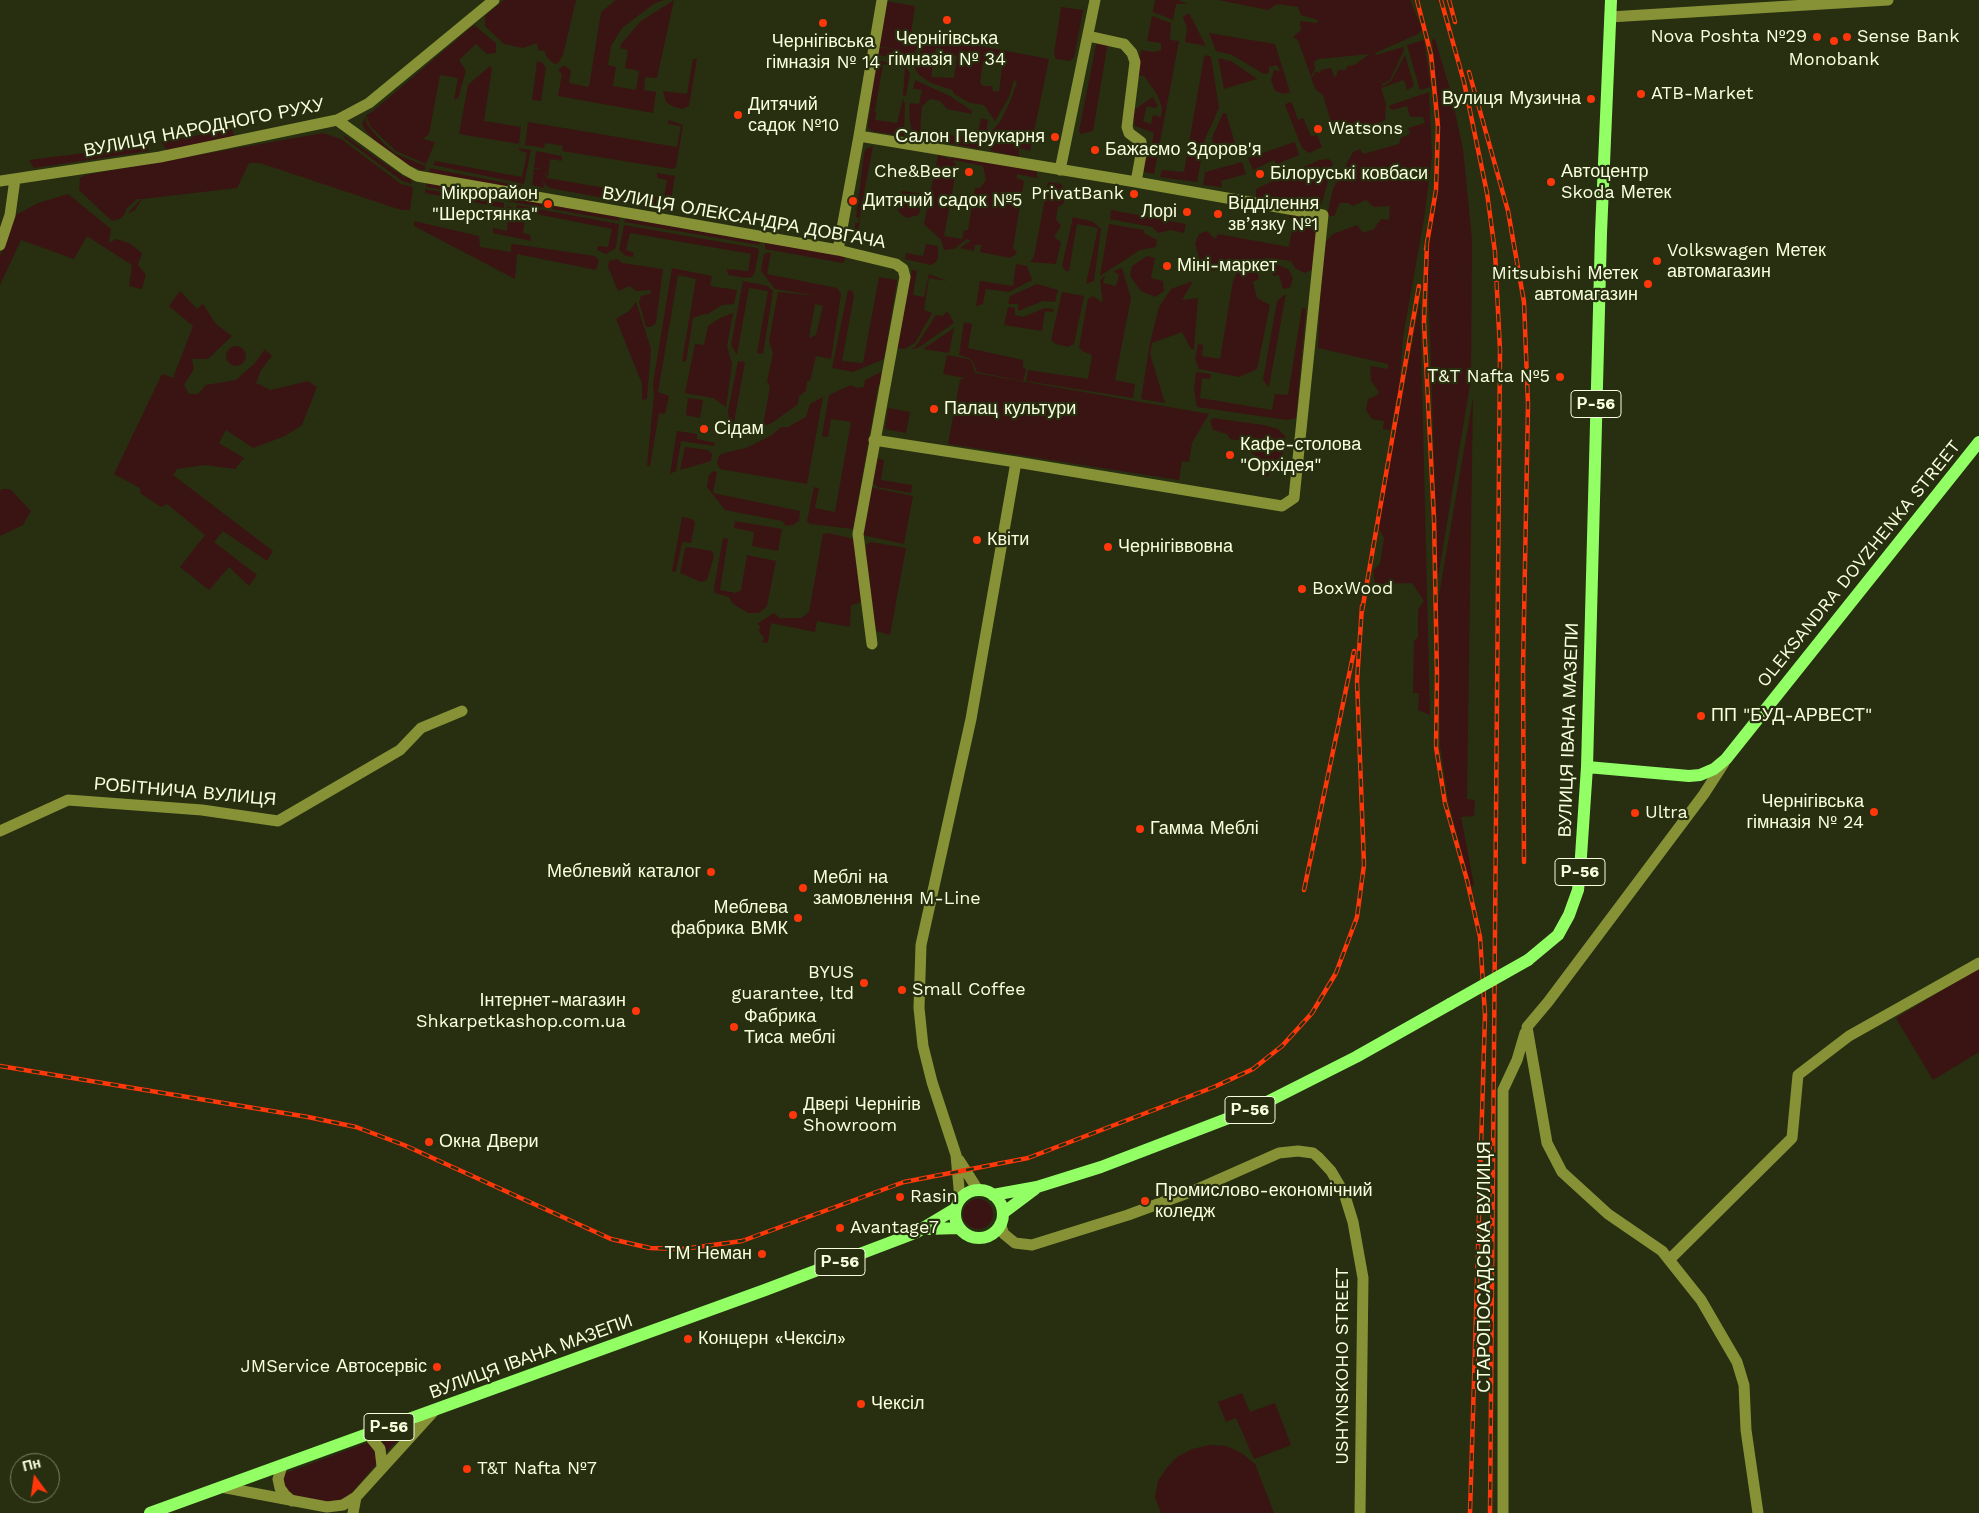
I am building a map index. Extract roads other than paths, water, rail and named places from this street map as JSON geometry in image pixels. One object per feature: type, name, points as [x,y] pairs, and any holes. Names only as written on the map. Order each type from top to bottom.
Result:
[{"type":"main road","name":"ВУЛИЦЯ ІВАНА МАЗЕПИ","points":[[150,1513],[765,1290],[924,1230],[958,1204],[968,1193],[978,1190],[993,1195],[1037,1187],[1101,1167],[1255,1108],[1356,1057],[1528,960],[1558,935],[1569,915],[1578,890],[1587,767],[1596,406],[1611,0]]},
{"type":"main road","name":"OLEKSANDRA DOVZHENKA STREET","points":[[1587,767],[1700,775],[1714,769],[1726,759],[1979,442]]},
{"type":"main road","name":"ВУЛИЦЯ ІВАНА МАЗЕПИ","points":[[924,1230],[959,1228],[966,1234],[979,1237],[991,1234],[1002,1218],[1037,1187]]},
{"type":"main road","points":[[993,1195],[1001,1203],[1002,1218]]},
{"type":"main road","points":[[958,1204],[955,1218],[959,1228]]},
{"type":"street","name":"ВУЛИЦЯ НАРОДНОГО РУХУ","points":[[0,181],[160,157],[337,120],[369,102],[494,0]]},
{"type":"street","points":[[838,250],[882,0]]},
{"type":"street","points":[[1060,170],[1095,0]]},
{"type":"street","points":[[1610,17],[1888,0]]},
{"type":"street","points":[[1088,36],[1124,44],[1132,53],[1135,62],[1127,127],[1130,133],[1141,142],[1142,149],[1136,182]]},
{"type":"street","name":"ВУЛИЦЯ ОЛЕКСАНДРА ДОВГАЧА","points":[[337,120],[417,176],[838,250],[896,264],[903,269],[905,277],[858,534],[872,644]]},
{"type":"street","points":[[859,136],[1323,215],[1294,498],[1282,506],[874,440]]},
{"type":"street","points":[[0,245],[10,215],[14,179]]},
{"type":"street","points":[[978,1190],[956,1155],[932,1082],[918,1008],[921,945],[942,842],[971,719],[1016,462]]},
{"type":"street","name":"РОБІТНИЧА ВУЛИЦЯ","points":[[0,831],[68,800],[202,810],[278,821],[400,750],[421,728],[462,710]]},
{"type":"street","points":[[1726,759],[1704,794],[1548,1002],[1527,1026],[1546,1144],[1562,1172],[1608,1214],[1662,1251],[1670,1259],[1701,1300],[1737,1362],[1744,1384],[1746,1430],[1758,1513]]},
{"type":"street","points":[[1670,1259],[1792,1138],[1798,1075],[1849,1036],[1979,963]]},
{"type":"street","name":"СТАРОПОСАДСЬКА ВУЛИЦЯ","points":[[1503,1513],[1503,1090],[1517,1060],[1527,1026]]},
{"type":"street","name":"USHYNSKOHO STREET","points":[[1002,1218],[1004,1234],[1015,1243],[1032,1245],[1128,1215],[1193,1191],[1279,1153],[1298,1151],[1313,1153],[1318,1157],[1331,1171],[1344,1193],[1354,1222],[1363,1278],[1360,1513]]},
{"type":"street","points":[[956,1155],[958,1204]]},
{"type":"street","points":[[327,1507],[343,1504],[356,1497],[434,1410]]},
{"type":"street","points":[[368,1434],[380,1449],[382,1466]]},
{"type":"street","points":[[282,1466],[278,1479],[280,1488],[294,1502]]},
{"type":"street","points":[[221,1487],[327,1507],[340,1513]]},
{"type":"street","points":[[353,1513],[356,1497]]},
{"type":"railway","points":[[1417,0],[1431,55],[1438,127],[1436,190],[1426,249]]},
{"type":"railway","points":[[1441,0],[1464,82],[1487,193],[1495,252],[1500,350],[1490,1513]]},
{"type":"railway","points":[[1449,0],[1455,22]]},
{"type":"railway","points":[[1469,72],[1508,211],[1524,302],[1528,405],[1523,670],[1524,862]]},
{"type":"railway","points":[[1427,243],[1424,322],[1434,519],[1437,676],[1436,747],[1445,803],[1467,880],[1480,937],[1485,1015],[1470,1513]]},
{"type":"railway","points":[[1362,611],[1419,286]]},
{"type":"railway","points":[[0,1066],[308,1117],[356,1127],[404,1145],[611,1239],[650,1248],[683,1249],[742,1241],[904,1182],[1028,1158],[1214,1087],[1253,1069],[1282,1046],[1312,1013],[1336,973],[1357,917],[1364,865],[1357,681],[1362,606]]},
{"type":"railway","points":[[1304,890],[1354,651]]},
{"type":"place","name":"Чернігівська гімназія № 34","points":[[947,20]]},
{"type":"place","name":"Чернігівська гімназія № 14","points":[[823,23]]},
{"type":"place","name":"Nova Poshta №29","points":[[1817,37]]},
{"type":"place","name":"Sense Bank","points":[[1847,37]]},
{"type":"place","name":"Monobank","points":[[1834,41]]},
{"type":"place","name":"ATB-Market","points":[[1641,94]]},
{"type":"place","name":"Вулиця Музична","points":[[1591,99]]},
{"type":"place","name":"Дитячий садок №10","points":[[738,115]]},
{"type":"place","name":"Watsons","points":[[1318,129]]},
{"type":"place","name":"Салон Перукарня","points":[[1055,137]]},
{"type":"place","name":"Бажаємо Здоров'я","points":[[1095,150]]},
{"type":"place","name":"Che&Beer","points":[[969,172]]},
{"type":"place","name":"Білоруські ковбаси","points":[[1260,174]]},
{"type":"place","name":"Автоцентр Skoda Метек","points":[[1551,182]]},
{"type":"place","name":"PrivatBank","points":[[1134,194]]},
{"type":"place","name":"Дитячий садок №5","points":[[853,201]]},
{"type":"place","name":"Мікрорайон \"Шерстянка\"","points":[[548,204]]},
{"type":"place","name":"Лорі","points":[[1187,212]]},
{"type":"place","name":"Відділення зв’язку №1","points":[[1218,214]]},
{"type":"place","name":"Volkswagen Метек автомагазин","points":[[1657,261]]},
{"type":"place","name":"Міні-маркет","points":[[1167,266]]},
{"type":"place","name":"Mitsubishi Метек автомагазин","points":[[1648,284]]},
{"type":"place","name":"Т&T Nafta №5","points":[[1560,377]]},
{"type":"place","name":"Палац культури","points":[[934,409]]},
{"type":"place","name":"Сідам","points":[[704,429]]},
{"type":"place","name":"Кафе-столова \"Орхідея\"","points":[[1230,455]]},
{"type":"place","name":"Квіти","points":[[977,540]]},
{"type":"place","name":"Чернігіввовна","points":[[1108,547]]},
{"type":"place","name":"BoxWood","points":[[1302,589]]},
{"type":"place","name":"ПП \"БУД-АРВЕСТ\"","points":[[1701,716]]},
{"type":"place","name":"Чернігівська гімназія № 24","points":[[1874,812]]},
{"type":"place","name":"Ultra","points":[[1635,813]]},
{"type":"place","name":"Гамма Меблі","points":[[1140,829]]},
{"type":"place","name":"Меблевий каталог","points":[[711,872]]},
{"type":"place","name":"Меблі на замовлення M-Line","points":[[803,888]]},
{"type":"place","name":"Меблева фабрика ВМК","points":[[798,918]]},
{"type":"place","name":"BYUS guarantee, ltd","points":[[864,983]]},
{"type":"place","name":"Small Coffee","points":[[902,990]]},
{"type":"place","name":"Інтернет-магазин Shkarpetkashop.com.ua","points":[[636,1011]]},
{"type":"place","name":"Фабрика Тиса меблі","points":[[734,1027]]},
{"type":"place","name":"Двері Чернігів Showroom","points":[[793,1115]]},
{"type":"place","name":"Окна Двери","points":[[429,1142]]},
{"type":"place","name":"Rasin","points":[[900,1197]]},
{"type":"place","name":"Промислово-економічний коледж","points":[[1145,1201]]},
{"type":"place","name":"Avantage7","points":[[840,1228]]},
{"type":"place","name":"ТМ Неман","points":[[762,1254]]},
{"type":"place","name":"Концерн «Чексіл»","points":[[688,1339]]},
{"type":"place","name":"JMService Автосервіс","points":[[437,1367]]},
{"type":"place","name":"Чексіл","points":[[861,1404]]},
{"type":"place","name":"T&T Nafta №7","points":[[467,1469]]}]
